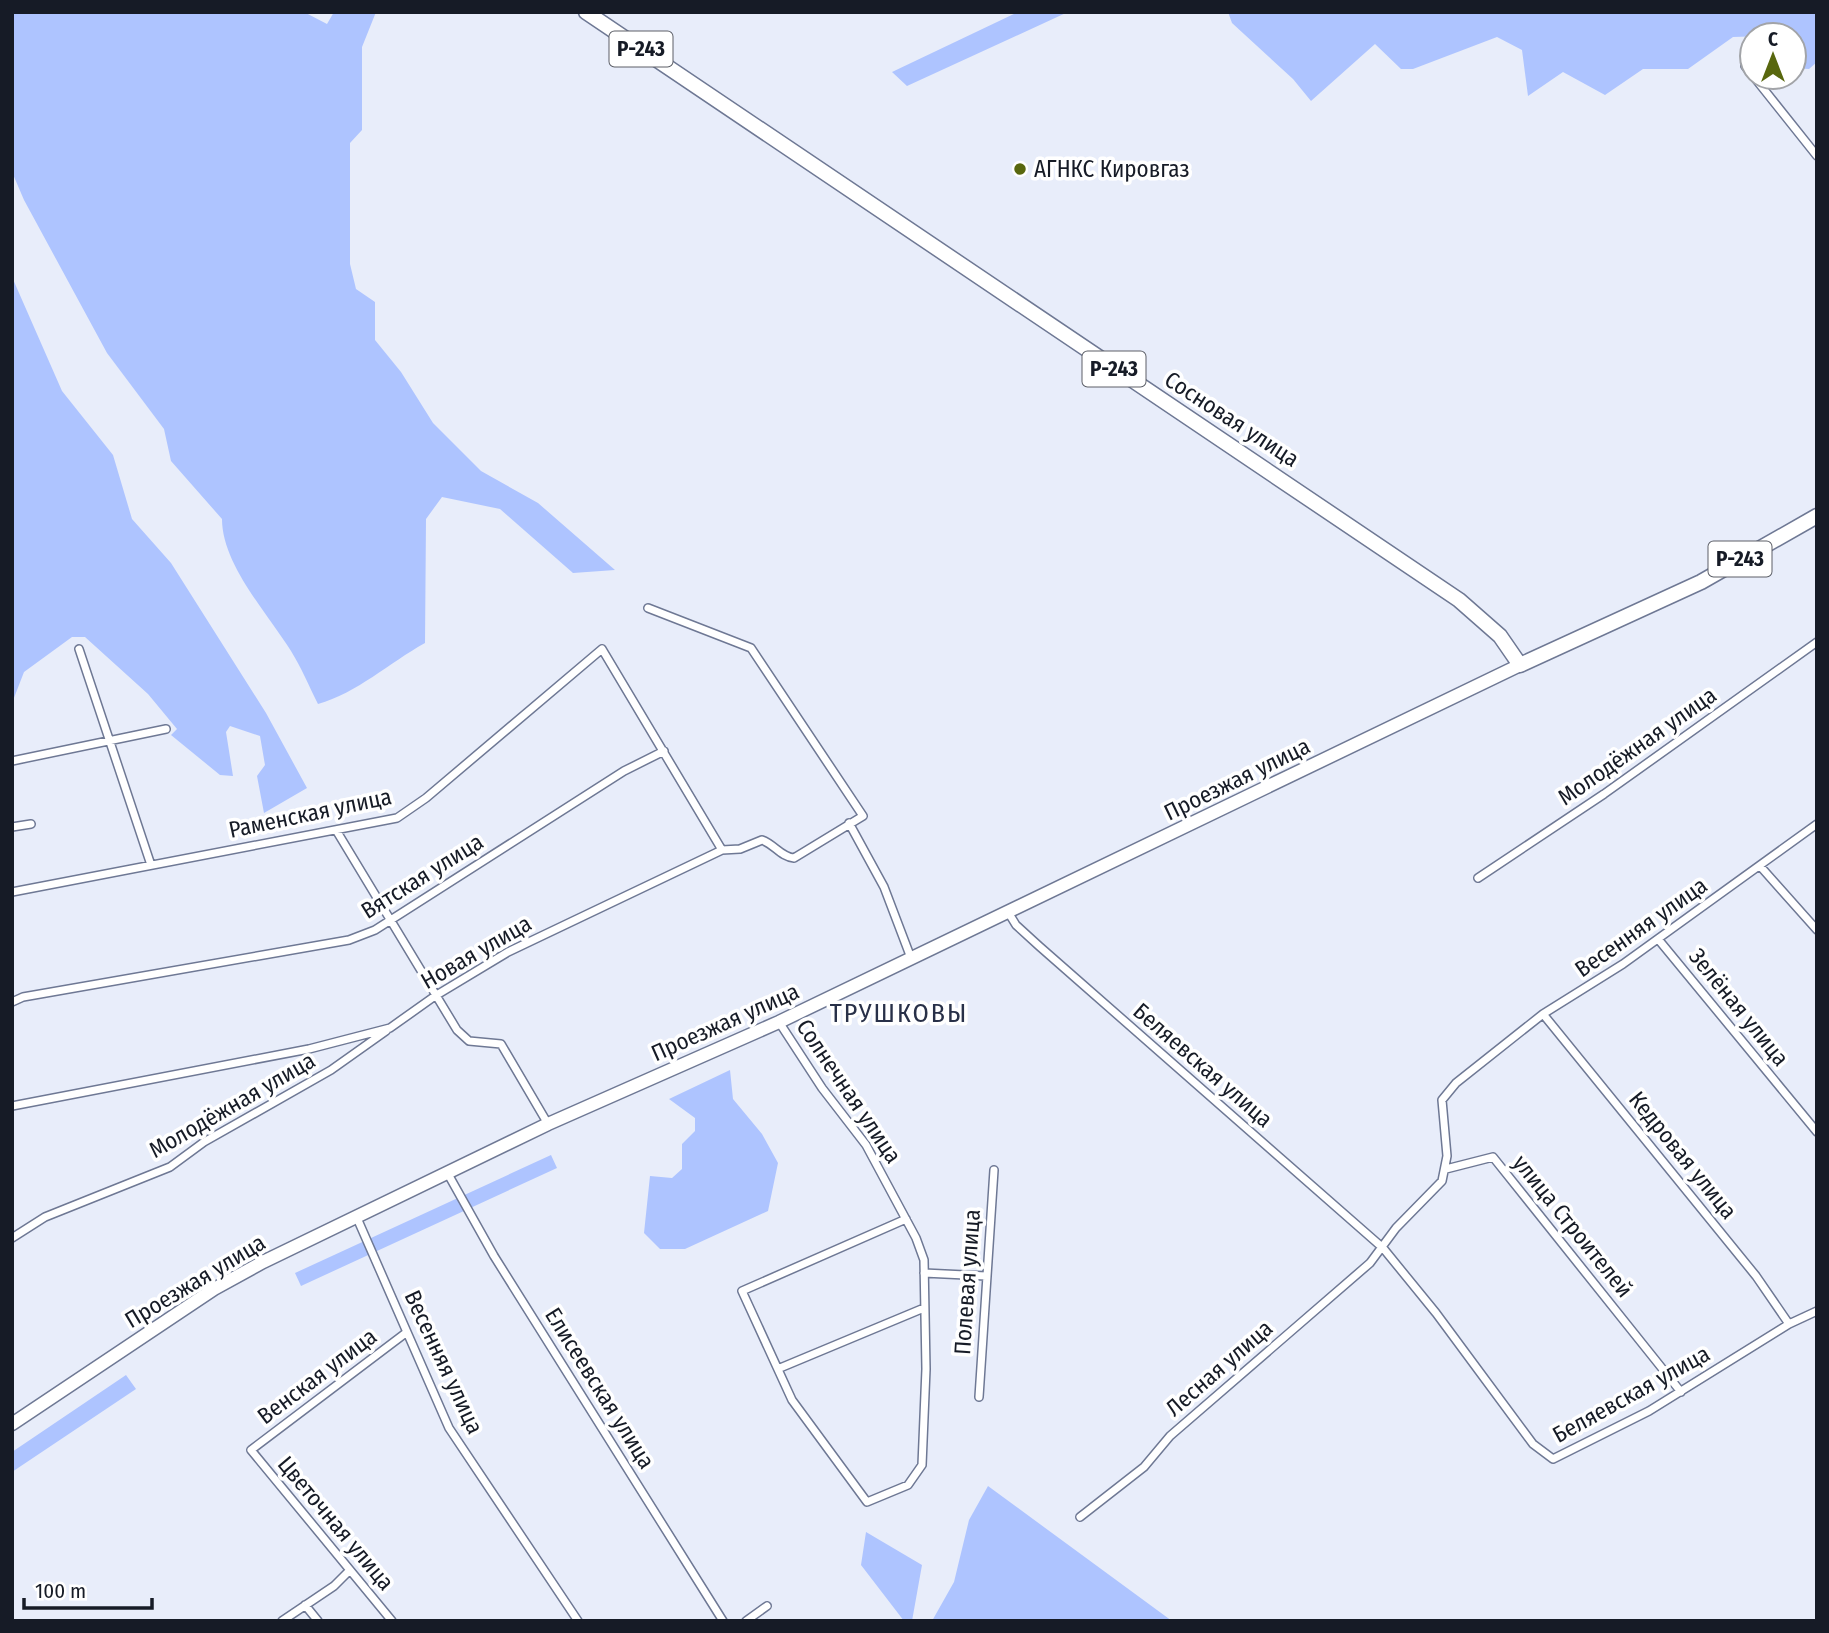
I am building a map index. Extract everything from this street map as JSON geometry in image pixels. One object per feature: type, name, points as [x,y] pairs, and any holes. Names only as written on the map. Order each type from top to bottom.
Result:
[{"type":"highway","name":"Сосновая улица","points":[[586,12],[1459,600],[1498,634],[1520,664]]},
{"type":"highway","name":"Р-243","points":[[1520,664],[1702,582],[1817,516]]},
{"type":"main road","name":"Проезжая улица","points":[[12,1424],[214,1289],[548,1124],[779,1021],[1520,664]]},
{"type":"street","points":[[1765,91],[1817,156]]},
{"type":"street","points":[[648,608],[751,648],[863,816],[849,823],[884,887],[911,958]]},
{"type":"street","name":"Молодёжная улица","points":[[1478,878],[1604,794],[1817,642]]},
{"type":"street","points":[[79,649],[151,865]]},
{"type":"street","name":"Раменская улица","points":[[12,892],[397,818],[426,798],[602,649],[664,751]]},
{"type":"street","points":[[12,761],[107,739],[166,729]]},
{"type":"street","points":[[664,751],[722,850]]},
{"type":"street","name":"Вятская улица","points":[[12,1002],[23,997],[349,940],[392,920],[624,771],[664,751]]},
{"type":"street","name":"Новая улица","points":[[12,1106],[309,1049],[390,1028],[435,996],[508,952],[722,850],[740,849],[762,840],[771,843],[786,857],[794,858],[849,823]]},
{"type":"street","points":[[12,827],[31,824]]},
{"type":"street","name":"Весенняя улица","points":[[1446,1169],[1442,1100],[1455,1083],[1543,1014],[1571,999],[1658,939],[1817,824]]},
{"type":"street","points":[[336,830],[462,1038],[501,1044],[548,1124]]},
{"type":"street","points":[[1760,866],[1817,930]]},
{"type":"street","name":"Беляевская улица","points":[[1008,912],[1032,940],[1380,1245],[1436,1313],[1533,1444],[1553,1459],[1681,1392],[1789,1324],[1817,1311]]},
{"type":"street","name":"Зелёная улица","points":[[1658,939],[1817,1132]]},
{"type":"street","name":"Кедровая улица","points":[[1543,1014],[1756,1276],[1789,1324]]},
{"type":"street","name":"Солнечная улица","points":[[779,1021],[822,1088],[866,1144],[906,1219],[924,1260],[922,1465],[908,1485],[867,1502],[792,1400],[780,1368],[742,1291],[906,1219]]},
{"type":"street","name":"Молодёжная улица","points":[[12,1238],[45,1217],[170,1167],[204,1142],[331,1070],[390,1028]]},
{"type":"street","name":"улица Строителей","points":[[1446,1169],[1493,1157],[1681,1392]]},
{"type":"street","name":"Лесная улица","points":[[1080,1517],[1144,1467],[1170,1436],[1370,1264],[1380,1245],[1436,1191],[1446,1169]]},
{"type":"street","name":"Полевая улица","points":[[979,1398],[994,1170]]},
{"type":"street","name":"Елисеевская улица","points":[[448,1174],[494,1256],[723,1621]]},
{"type":"street","name":"Весенняя улица","points":[[357,1218],[449,1428],[578,1621]]},
{"type":"street","points":[[923,1273],[986,1276]]},
{"type":"street","points":[[780,1368],[924,1308]]},
{"type":"street","name":"Венская улица","points":[[251,1450],[407,1332]]},
{"type":"street","name":"Цветочная улица","points":[[251,1450],[392,1621]]},
{"type":"street","points":[[282,1621],[334,1586],[350,1570]]},
{"type":"street","points":[[305,1605],[318,1621]]},
{"type":"street","points":[[746,1621],[766,1606]]},
{"type":"shaded area","points":[[12,12],[304,12],[327,24],[334,12],[376,12],[362,47],[362,130],[350,143],[350,264],[356,289],[375,302],[375,340],[401,372],[433,423],[481,471],[538,503],[615,570],[573,573],[500,509],[442,497],[426,519],[425,643],[346,693],[318,704],[291,651],[238,571],[229,553],[222,519],[171,461],[164,429],[107,353],[24,200],[12,172]]},
{"type":"shaded area","points":[[1018,12],[1068,12],[907,86],[892,72]]},
{"type":"shaded area","points":[[1228,12],[1817,12],[1817,62],[1808,69],[1808,21],[1738,21],[1738,37],[1733,37],[1688,69],[1643,69],[1605,95],[1563,72],[1528,96],[1522,50],[1497,37],[1413,69],[1401,69],[1375,44],[1311,101],[1293,79],[1232,23]]},
{"type":"shaded area","points":[[12,277],[62,391],[113,455],[132,519],[171,563],[266,713],[307,788],[264,813],[257,776],[265,765],[260,736],[230,726],[226,732],[233,776],[220,775],[171,735],[177,729],[148,694],[85,637],[72,637],[24,672],[12,703]]},
{"type":"shaded area","points":[[730,1070],[733,1099],[762,1134],[778,1163],[768,1211],[685,1249],[660,1249],[644,1233],[650,1176],[672,1178],[682,1169],[682,1144],[695,1131],[695,1118],[669,1099]]},
{"type":"shaded area","points":[[551,1155],[557,1168],[301,1286],[295,1273]]},
{"type":"shaded area","points":[[126,1375],[136,1389],[12,1472],[12,1452]]},
{"type":"shaded area","points":[[988,1486],[1172,1621],[932,1621],[954,1582],[969,1520]]},
{"type":"shaded area","points":[[866,1532],[922,1565],[912,1621],[904,1621],[861,1565]]},
{"type":"place","name":"АГНКС Кировгаз","points":[[1020,169]]},
{"type":"district","name":"ТРУШКОВЫ","points":[[899,1013]]}]
